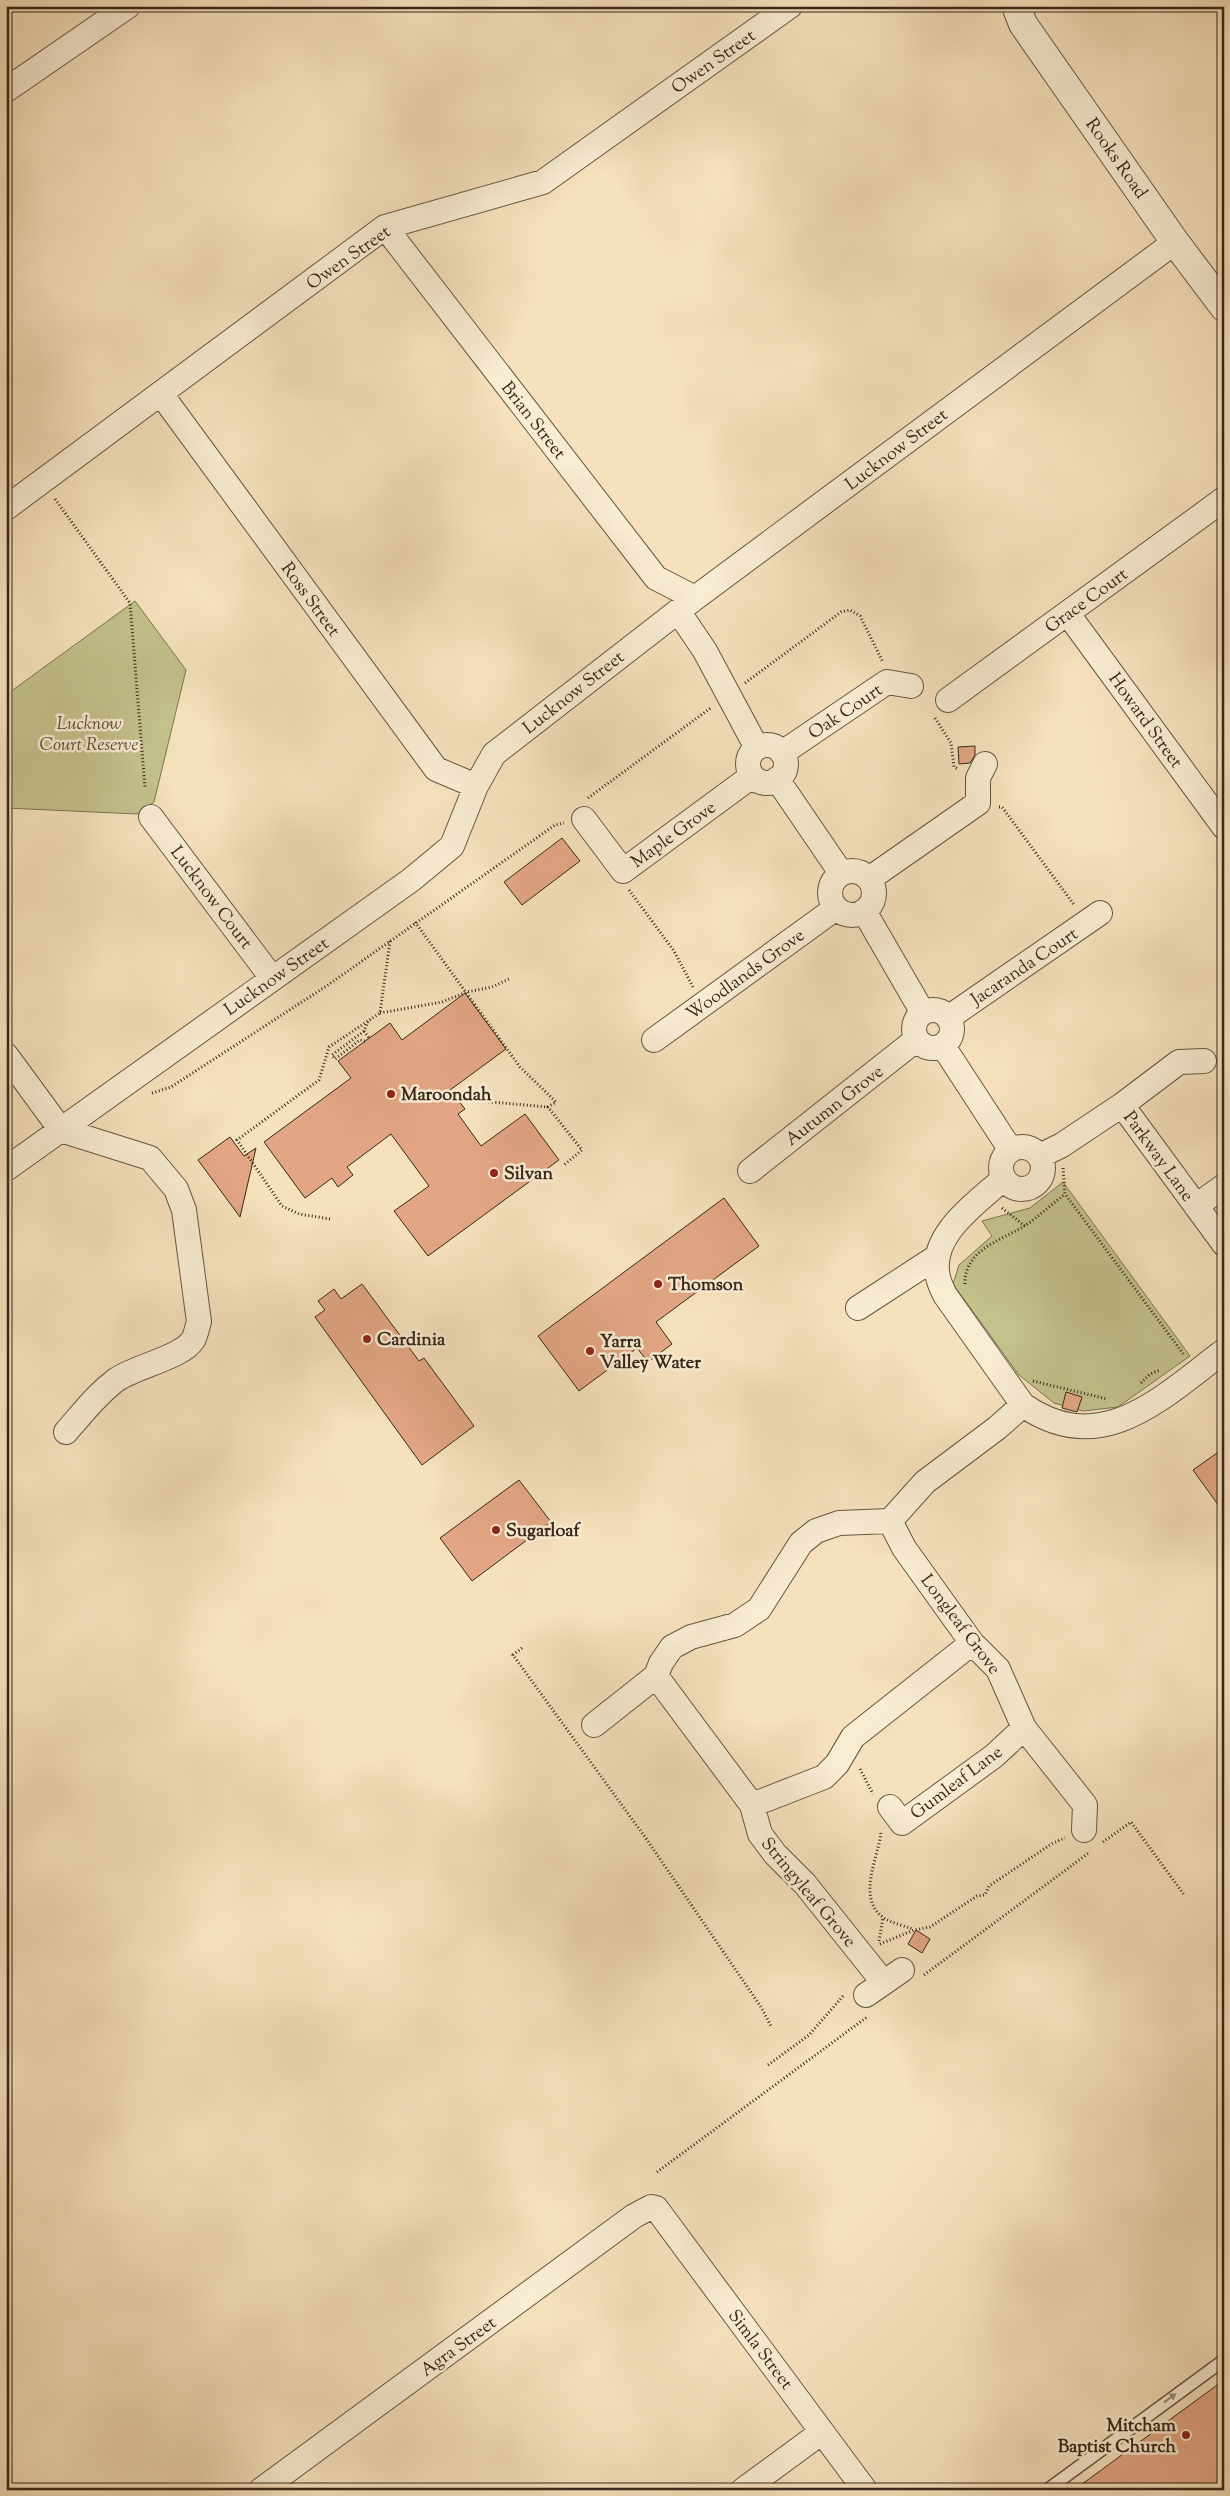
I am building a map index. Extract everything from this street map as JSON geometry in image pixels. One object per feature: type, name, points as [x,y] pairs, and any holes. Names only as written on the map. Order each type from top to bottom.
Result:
[{"type":"street","points":[[6,90],[128,6]]},
{"type":"street","name":"Owen Street","points":[[6,508],[384,227],[543,182],[790,6]]},
{"type":"street","name":"Rooks Road","points":[[1016,6],[1022,24],[1224,307]]},
{"type":"street","name":"Brian Street","points":[[384,227],[656,578],[687,605]]},
{"type":"street","name":"Lucknow Street","points":[[6,1169],[272,978],[396,892],[452,846],[476,786],[494,754],[687,605],[1176,242]]},
{"type":"street","name":"Ross Street","points":[[161,394],[436,769],[476,786]]},
{"type":"street","name":"Grace Court","points":[[948,700],[1224,499]]},
{"type":"street","points":[[687,605],[705,651],[757,748]]},
{"type":"street","name":"Howard Street","points":[[1068,614],[1224,827]]},
{"type":"street","name":"Oak Court","points":[[782,753],[887,682],[911,686]]},
{"type":"street","points":[[768,745],[782,753],[785,767],[777,779],[763,783],[752,776],[748,764],[752,752],[757,748],[768,745]]},
{"type":"street","points":[[870,879],[978,803],[981,771]]},
{"type":"street","name":"Maple Grove","points":[[584,819],[623,871],[752,776]]},
{"type":"street","points":[[777,779],[841,873]]},
{"type":"street","name":"Lucknow Court","points":[[152,817],[272,978]]},
{"type":"street","points":[[856,871],[870,879],[874,893],[869,906],[864,911],[851,915],[836,908],[829,893],[831,885],[841,873],[856,871]]},
{"type":"street","name":"Woodlands Grove","points":[[654,1040],[836,908]]},
{"type":"street","points":[[864,911],[923,1014]]},
{"type":"street","name":"Jacaranda Court","points":[[948,1018],[1094,918]]},
{"type":"street","points":[[936,1010],[948,1018],[952,1025],[949,1041],[942,1046],[928,1048],[917,1039],[915,1025],[923,1014],[936,1010]]},
{"type":"street","name":"Autumn Grove","points":[[750,1171],[917,1039]]},
{"type":"street","points":[[942,1046],[1010,1149]]},
{"type":"street","points":[[6,1055],[61,1130],[150,1158],[176,1189],[184,1210],[199,1322],[193,1340],[182,1351],[129,1371],[115,1381],[96,1395],[66,1432]]},
{"type":"street","name":"Parkway Lane","points":[[1040,1156],[1062,1145],[1122,1105],[1179,1062],[1204,1061]]},
{"type":"street","name":"Parkway Lane","points":[[1122,1105],[1224,1244]]},
{"type":"street","points":[[1027,1146],[1040,1156],[1043,1172],[1040,1180],[1034,1186],[1017,1189],[1004,1179],[1000,1163],[1010,1149],[1027,1146]]},
{"type":"street","points":[[1004,1179],[946,1234],[938,1256],[937,1276],[945,1294],[1023,1405],[1040,1417],[1068,1425],[1101,1427],[1123,1420],[1147,1408],[1224,1351]]},
{"type":"street","name":"Parkway Lane","points":[[1196,1206],[1224,1186]]},
{"type":"street","points":[[858,1308],[938,1256]]},
{"type":"street","points":[[594,1725],[656,1676],[661,1663],[672,1647],[691,1637],[736,1624],[759,1609],[801,1543],[816,1530],[840,1522],[890,1521],[924,1482],[997,1428],[1023,1405]]},
{"type":"street","name":"Longleaf Grove","points":[[890,1521],[904,1548],[972,1643],[998,1669],[1024,1728],[1085,1805],[1091,1842]]},
{"type":"street","points":[[656,1676],[752,1805],[824,1776],[853,1737],[972,1643]]},
{"type":"street","name":"Gumleaf Lane","points":[[882,1801],[902,1823],[994,1756],[1024,1728]]},
{"type":"street","name":"Stringyleaf Grove","points":[[752,1805],[760,1834],[775,1854],[805,1884],[873,1966]]},
{"type":"street","name":"Agra Street","points":[[262,2490],[642,2210],[650,2207],[656,2208]]},
{"type":"street","name":"Simla Street","points":[[656,2208],[865,2490]]},
{"type":"street","points":[[743,2490],[822,2432]]},
{"type":"lane","points":[[1047,2490],[1224,2360]]},
{"type":"path","points":[[42,482],[130,603],[145,788]]},
{"type":"path","points":[[911,686],[951,743],[954,767],[981,771]]},
{"type":"path","points":[[978,803],[1002,807],[1094,918]]},
{"type":"path","points":[[149,1094],[171,1087],[328,985],[555,825],[584,819]]},
{"type":"path","points":[[623,871],[626,885],[674,951],[703,1005]]},
{"type":"path","points":[[415,922],[520,1067],[556,1102],[548,1107],[457,1098]]},
{"type":"path","points":[[380,1013],[390,941]]},
{"type":"path","points":[[330,1220],[299,1214],[282,1206],[238,1140],[319,1080],[329,1047],[380,1013],[442,1002],[467,992],[492,987],[511,978]]},
{"type":"path","points":[[365,1042],[360,1040],[334,1059],[332,1055],[364,1031],[370,1019]]},
{"type":"path","points":[[364,1031],[369,1038]]},
{"type":"path","points":[[548,1107],[582,1150],[564,1165]]},
{"type":"path","points":[[1062,1145],[1065,1194],[1185,1357],[1178,1360]]},
{"type":"path","points":[[965,1287],[965,1280],[972,1260],[999,1238],[1025,1226],[1065,1194]]},
{"type":"path","points":[[986,1196],[1025,1226]]},
{"type":"path","points":[[1136,1387],[1150,1374],[1163,1368]]},
{"type":"path","points":[[1031,1380],[1110,1399]]},
{"type":"path","points":[[522,1648],[513,1655],[645,1837],[761,2007],[771,2026]]},
{"type":"path","points":[[842,1754],[855,1762],[882,1801]]},
{"type":"path","points":[[922,1976],[1091,1842],[1131,1822],[1185,1896]]},
{"type":"path","points":[[882,1830],[871,1877],[870,1893],[883,1918],[914,1930]]},
{"type":"path","points":[[768,2065],[809,2035],[873,1966],[914,1930],[930,1927],[977,1896],[985,1895],[989,1886],[1053,1843],[1091,1842]]},
{"type":"path","points":[[873,1966],[883,1918]]},
{"type":"path","points":[[657,2172],[874,2012]]},
{"type":"green space","name":"Lucknow Court Reserve","points":[[135,601],[186,670],[154,802],[137,814],[6,808],[6,695]]},
{"type":"green space","points":[[1063,1182],[1190,1356],[1118,1407],[1083,1411],[1054,1403],[1019,1375],[953,1284],[959,1265],[992,1236],[982,1221],[1030,1208]]},
{"type":"building","points":[[975,746],[975,755],[970,763],[959,764],[958,747]]},
{"type":"building","points":[[562,838],[580,861],[522,905],[504,882]]},
{"type":"building","name":"Maroondah","points":[[465,993],[506,1049],[450,1090],[465,1109],[458,1114],[481,1146],[525,1114],[559,1160],[428,1256],[394,1211],[429,1186],[391,1134],[347,1167],[353,1175],[338,1187],[332,1178],[305,1198],[264,1142],[351,1078],[338,1061],[390,1023],[402,1040]]},
{"type":"building","points":[[230,1137],[244,1156],[256,1148],[240,1217],[198,1160]]},
{"type":"building","name":"Thomson","points":[[724,1198],[759,1246],[656,1322],[672,1344],[648,1362],[637,1348],[579,1391],[538,1336]]},
{"type":"building","points":[[362,1284],[419,1361],[424,1358],[474,1426],[422,1465],[315,1317],[325,1310],[318,1301],[334,1289],[341,1299]]},
{"type":"building","points":[[1066,1392],[1082,1397],[1077,1412],[1062,1408]]},
{"type":"building","points":[[1224,1448],[1224,1513],[1193,1470]]},
{"type":"building","name":"Sugarloaf","points":[[519,1480],[551,1522],[472,1581],[440,1538]]},
{"type":"building","points":[[916,1930],[930,1939],[922,1953],[908,1944]]},
{"type":"building","name":"Mitcham Baptist Church","points":[[1224,2380],[1224,2490],[1074,2490]]},
{"type":"place","name":"Maroondah","points":[[391,1094]]},
{"type":"place","name":"Silvan","points":[[494,1173]]},
{"type":"place","name":"Thomson","points":[[658,1284]]},
{"type":"place","name":"Cardinia","points":[[367,1339]]},
{"type":"place","name":"Yarra Valley Water","points":[[590,1351]]},
{"type":"place","name":"Sugarloaf","points":[[496,1530]]},
{"type":"place","name":"Mitcham Baptist Church","points":[[1186,2435]]}]
